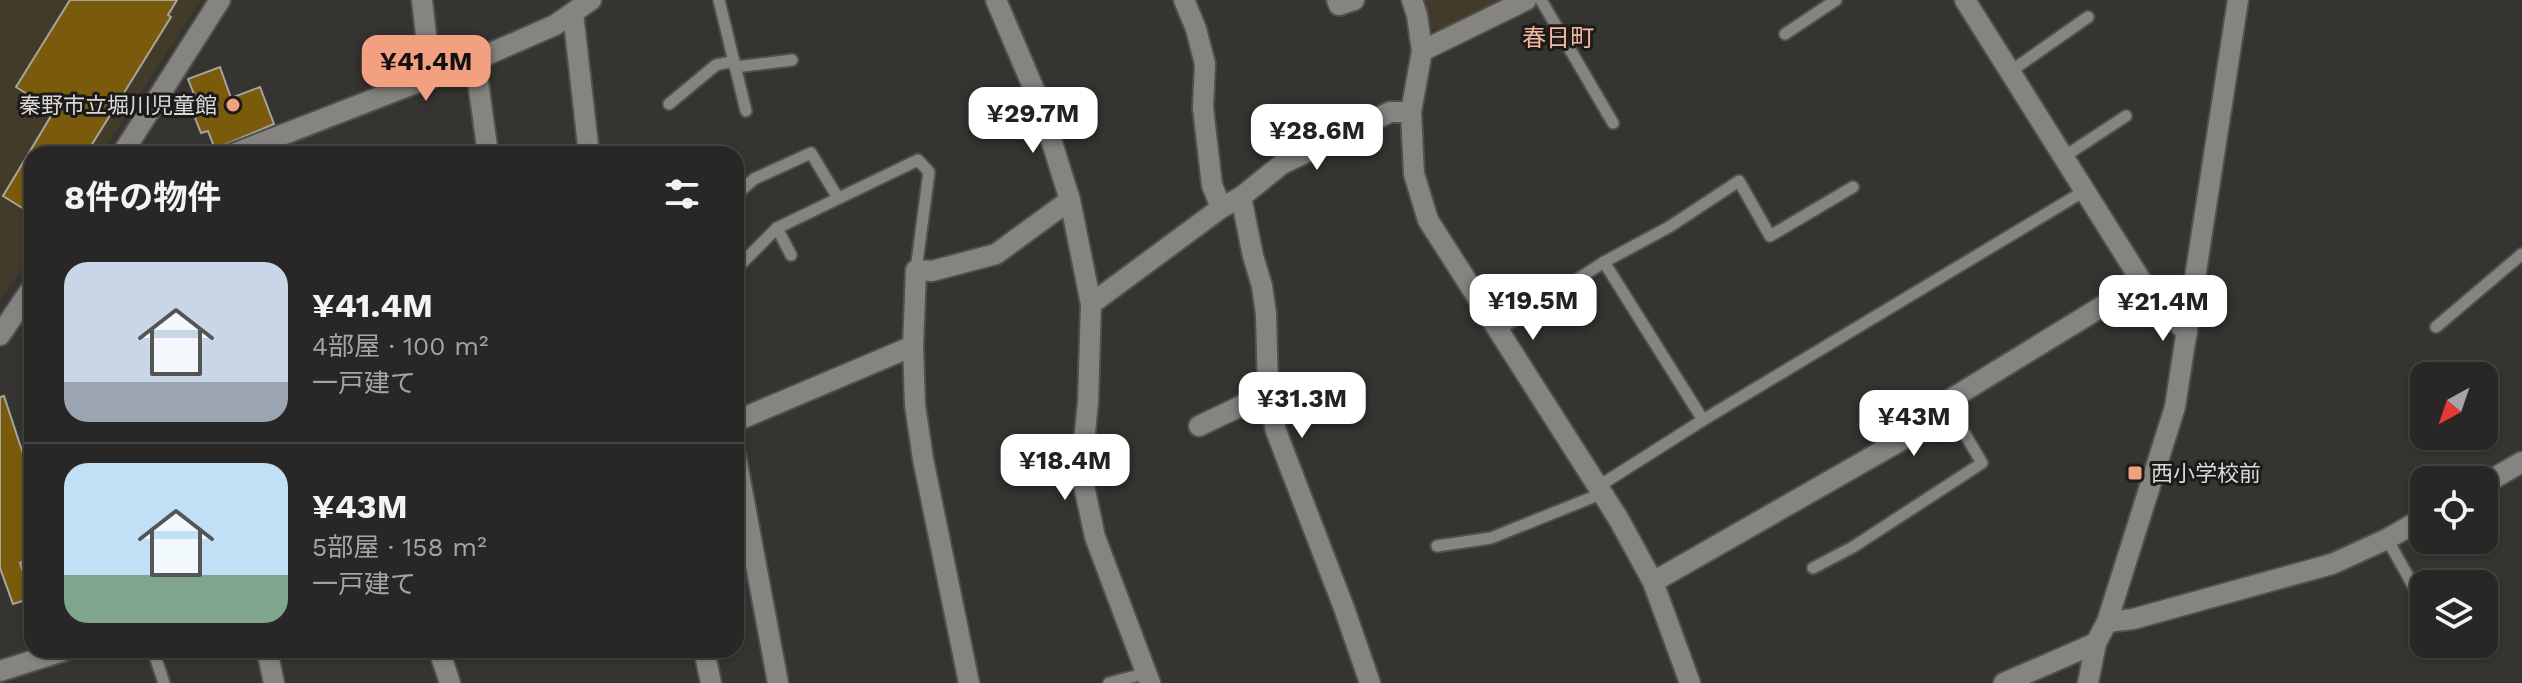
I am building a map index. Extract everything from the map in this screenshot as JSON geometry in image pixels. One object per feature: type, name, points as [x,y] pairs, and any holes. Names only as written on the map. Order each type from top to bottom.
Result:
[{"type":"street","points":[[127,146],[220,0]]},
{"type":"street","points":[[422,0],[431,78]]},
{"type":"street","points":[[254,146],[475,60],[555,25],[591,0]]},
{"type":"street","points":[[996,0],[1039,101],[1070,200],[1091,304],[1088,402],[1081,472],[1095,537],[1148,678]]},
{"type":"street","points":[[1184,0],[1205,64],[1203,108],[1212,185],[1221,208]]},
{"type":"street","points":[[1337,0],[1339,5],[1354,0]]},
{"type":"street","points":[[1412,0],[1422,51],[1411,112],[1414,174],[1428,220],[1601,490],[1653,582],[1690,683]]},
{"type":"street","points":[[1422,51],[1526,0]]},
{"type":"street","points":[[1965,0],[2142,282],[2187,333]]},
{"type":"street","points":[[2088,683],[2096,643],[2107,622],[2175,407],[2238,0]]},
{"type":"street","points":[[573,13],[588,146]]},
{"type":"street","points":[[475,60],[487,146]]},
{"type":"street","points":[[1091,304],[1282,164],[1390,112],[1411,112]]},
{"type":"street","points":[[1241,197],[1264,300],[1268,393],[1276,431],[1370,683]]},
{"type":"street","points":[[969,683],[923,459],[915,405],[913,346],[916,270],[932,271],[996,254],[1070,200]]},
{"type":"street","points":[[1653,582],[1933,422],[1946,402],[2142,282]]},
{"type":"street","points":[[0,335],[24,300]]},
{"type":"street","points":[[744,418],[913,346]]},
{"type":"street","points":[[1199,426],[1268,393]]},
{"type":"street","points":[[2498,476],[2522,462]]},
{"type":"street","points":[[744,501],[778,683]]},
{"type":"street","points":[[2107,622],[2133,619],[2332,564],[2410,526]]},
{"type":"street","points":[[2004,683],[2096,643]]},
{"type":"street","points":[[0,671],[41,658]]},
{"type":"street","points":[[269,658],[274,683]]},
{"type":"street","points":[[442,658],[450,683]]},
{"type":"street","points":[[706,658],[711,683]]},
{"type":"lane","points":[[719,0],[746,111]]},
{"type":"lane","points":[[1541,0],[1613,123]]},
{"type":"lane","points":[[1785,34],[1836,0]]},
{"type":"lane","points":[[2011,71],[2088,17]]},
{"type":"lane","points":[[669,104],[716,65],[792,60]]},
{"type":"lane","points":[[2065,156],[2126,116]]},
{"type":"lane","points":[[744,188],[754,179],[811,153],[838,198]]},
{"type":"lane","points":[[744,261],[777,228],[918,160],[929,172],[916,270]]},
{"type":"lane","points":[[1499,330],[1739,181],[1770,236],[1853,187]]},
{"type":"lane","points":[[1437,546],[1491,538],[1601,490],[1703,420],[2086,190]]},
{"type":"lane","points":[[777,228],[791,255]]},
{"type":"lane","points":[[2436,327],[2522,254]]},
{"type":"lane","points":[[1604,262],[1703,420]]},
{"type":"lane","points":[[1813,568],[1853,547],[1982,463],[1946,402]]},
{"type":"lane","points":[[2387,539],[2410,580]]},
{"type":"lane","points":[[156,658],[164,683]]},
{"type":"lane","points":[[1109,683],[1148,678]]},
{"type":"shaded area","points":[[0,0],[201,0],[106,146],[24,146],[24,266],[0,300]]},
{"type":"shaded area","points":[[1425,0],[1508,0],[1446,33],[1432,29]]},
{"type":"building","points":[[70,0],[177,0],[168,15],[171,17],[91,146],[33,146],[54,111],[16,87]]},
{"type":"building","name":"秦野市立堀川児童館","points":[[220,67],[231,98],[260,87],[274,124],[222,146],[214,146],[208,131],[201,133],[194,115],[201,112],[188,79]]},
{"type":"building","points":[[24,161],[24,209],[3,196]]},
{"type":"building","points":[[4,396],[24,457],[24,562],[20,563],[24,575],[24,601],[13,604],[0,568],[0,397]]},
{"type":"place","name":"秦野市立堀川児童館","points":[[233,105]]},
{"type":"place","name":"西小学校前","points":[[2135,473]]},
{"type":"district","name":"春日町","points":[[1558,38]]}]
